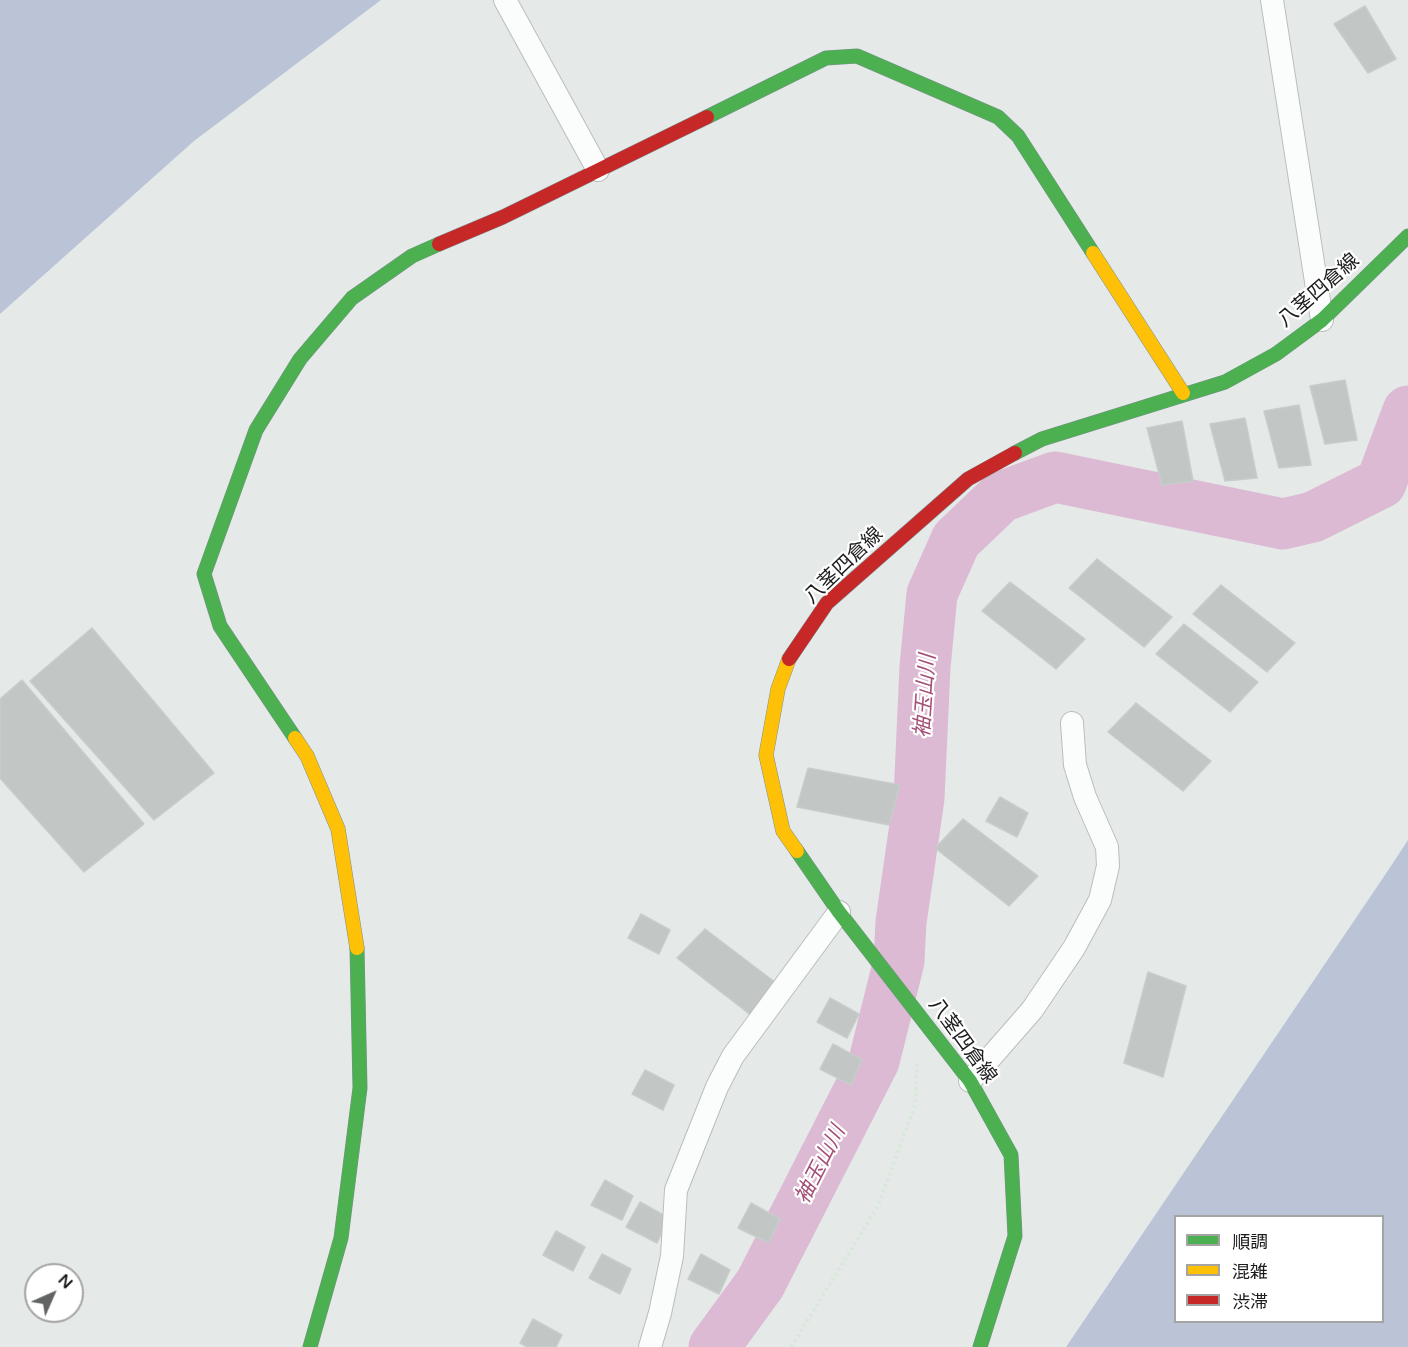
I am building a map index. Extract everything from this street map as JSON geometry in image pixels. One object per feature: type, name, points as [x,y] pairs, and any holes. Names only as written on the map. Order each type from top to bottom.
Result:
[{"type":"street","points":[[505,0],[598,170]]},
{"type":"street","points":[[1272,0],[1323,320]]},
{"type":"street","points":[[310,1347],[341,1238],[360,1088],[357,948],[338,829],[307,756],[220,626],[204,574],[256,429],[300,359],[352,298],[412,256],[504,217],[826,58],[857,56],[998,117],[1018,136],[1183,393]]},
{"type":"street","name":"八茎四倉線","points":[[980,1347],[1015,1236],[1011,1155],[970,1081],[839,912],[783,831],[765,755],[778,689],[791,653],[827,603],[968,479],[1042,440],[1183,393],[1225,382],[1276,354],[1323,320],[1408,236]]},
{"type":"street","points":[[970,1081],[1032,1011],[1074,948],[1100,900],[1108,866],[1107,847],[1085,797],[1075,765],[1072,723]]},
{"type":"street","points":[[650,1347],[672,1256],[676,1190],[717,1086],[733,1056],[839,912]]},
{"type":"path","points":[[791,1347],[878,1206],[915,1105],[917,1061]]},
{"type":"shaded area","points":[[0,0],[381,0],[194,141],[0,314]]},
{"type":"shaded area","points":[[1408,840],[1408,1347],[1066,1347],[1389,869]]},
{"type":"building","points":[[1365,6],[1396,59],[1368,73],[1334,24]]},
{"type":"building","points":[[1345,380],[1357,440],[1325,444],[1310,386]]},
{"type":"building","points":[[1299,405],[1311,465],[1279,468],[1264,411]]},
{"type":"building","points":[[1245,418],[1257,478],[1225,481],[1210,424]]},
{"type":"building","points":[[1182,421],[1193,481],[1162,485],[1147,428]]},
{"type":"building","points":[[1097,559],[1172,617],[1144,647],[1069,588]]},
{"type":"building","points":[[1010,582],[1085,639],[1056,669],[982,611]]},
{"type":"building","points":[[1221,585],[1295,643],[1267,672],[1193,614]]},
{"type":"building","points":[[1184,624],[1258,682],[1230,712],[1156,654]]},
{"type":"building","points":[[92,628],[214,773],[154,820],[30,681]]},
{"type":"building","points":[[22,680],[144,824],[84,872],[0,778],[0,699]]},
{"type":"building","points":[[1136,703],[1211,761],[1183,791],[1108,732]]},
{"type":"building","points":[[808,768],[900,785],[889,825],[797,807]]},
{"type":"building","points":[[1000,797],[1028,813],[1017,837],[986,821]]},
{"type":"building","points":[[963,819],[1038,876],[1009,906],[935,848]]},
{"type":"building","points":[[641,914],[670,930],[659,954],[628,938]]},
{"type":"building","points":[[705,929],[780,986],[752,1016],[677,958]]},
{"type":"building","points":[[1148,972],[1186,986],[1163,1077],[1124,1063]]},
{"type":"building","points":[[830,998],[859,1014],[847,1038],[817,1022]]},
{"type":"building","points":[[833,1044],[862,1060],[851,1085],[820,1069]]},
{"type":"building","points":[[645,1070],[674,1085],[663,1110],[632,1094]]},
{"type":"building","points":[[605,1180],[633,1196],[622,1220],[591,1205]]},
{"type":"building","points":[[640,1202],[669,1218],[657,1243],[626,1227]]},
{"type":"building","points":[[751,1203],[780,1219],[769,1243],[738,1228]]},
{"type":"building","points":[[556,1231],[585,1247],[573,1271],[543,1255]]},
{"type":"building","points":[[602,1254],[631,1269],[620,1294],[589,1278]]},
{"type":"building","points":[[701,1254],[730,1270],[719,1294],[688,1279]]},
{"type":"building","points":[[533,1319],[562,1335],[556,1347],[527,1347],[520,1343]]},
{"type":"waterway","name":"袖玉山川","points":[[714,1347],[760,1284],[874,1061],[899,961],[901,922],[919,798],[925,667],[932,594],[956,540],[1001,497],[1055,477],[1283,524],[1313,517],[1381,483],[1408,411]]},
{"type":"traffic: fast","points":[[707,117],[826,58],[857,56],[998,117],[1018,136],[1093,253]]},
{"type":"traffic: fast","points":[[1015,453],[1042,439],[1225,382],[1276,354],[1322,320],[1408,236]]},
{"type":"traffic: fast","points":[[295,738],[220,626],[204,574],[256,430],[300,359],[352,298],[412,256],[439,244]]},
{"type":"traffic: fast","points":[[797,851],[839,912],[970,1081],[1011,1155],[1015,1236],[980,1347]]},
{"type":"traffic: fast","points":[[310,1347],[341,1238],[360,1088],[357,948]]},
{"type":"traffic: slow","points":[[1093,253],[1183,393]]},
{"type":"traffic: slow","points":[[789,659],[778,689],[766,755],[783,831],[797,851]]},
{"type":"traffic: slow","points":[[295,738],[307,756],[338,829],[357,948]]},
{"type":"traffic: jam","points":[[439,244],[503,217],[707,117]]},
{"type":"traffic: jam","points":[[789,659],[827,603],[968,479],[1015,453]]}]
